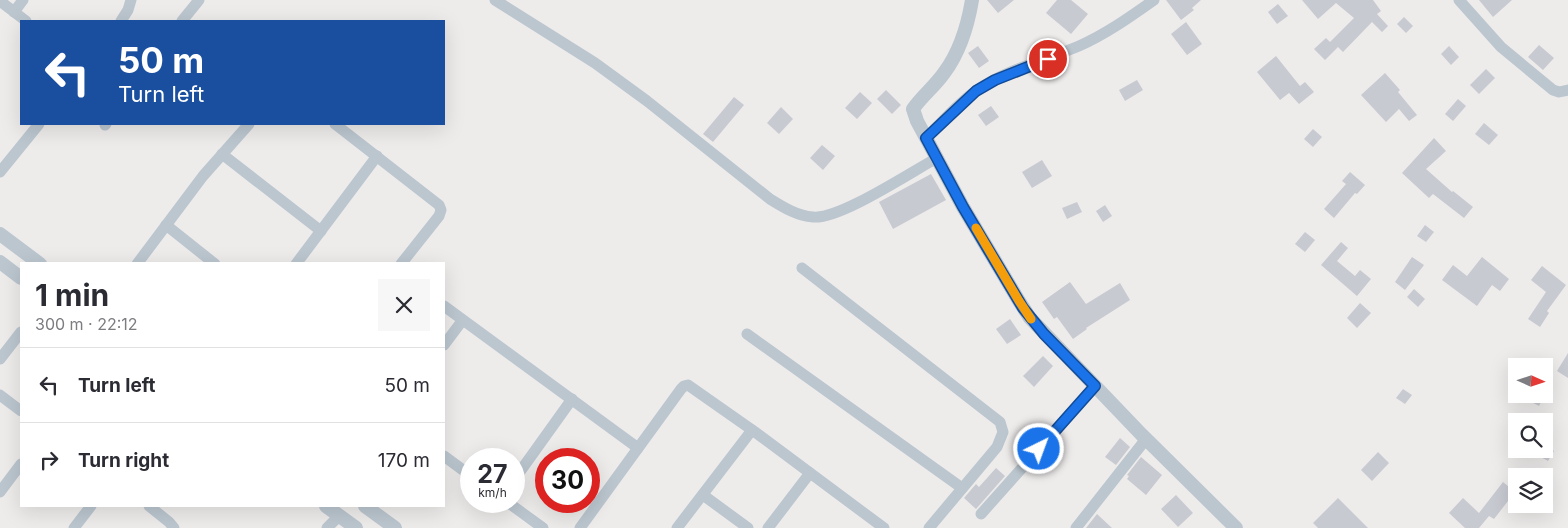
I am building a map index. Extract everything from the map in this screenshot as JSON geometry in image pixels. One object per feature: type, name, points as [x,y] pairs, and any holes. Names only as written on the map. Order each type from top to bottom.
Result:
[{"type":"street","points":[[14,12],[23,0]]},
{"type":"street","points":[[122,20],[131,4],[131,0]]},
{"type":"street","points":[[188,19],[199,0]]},
{"type":"street","points":[[495,0],[595,63],[647,101],[770,199],[805,216],[814,218],[836,214],[937,158]]},
{"type":"street","points":[[972,0],[967,21],[953,60],[943,75],[913,109],[914,115],[963,207],[1023,308],[1044,334],[1236,528]]},
{"type":"street","points":[[926,138],[966,99],[981,88],[995,80],[1107,32],[1154,0]]},
{"type":"street","points":[[1458,0],[1501,47],[1553,90],[1558,92],[1568,90]]},
{"type":"street","points":[[0,1],[25,20]]},
{"type":"street","points":[[0,172],[38,125]]},
{"type":"street","points":[[138,262],[222,154],[248,125]]},
{"type":"street","points":[[335,125],[439,204],[441,210],[439,216],[403,262]]},
{"type":"street","points":[[222,154],[320,231]]},
{"type":"street","points":[[297,262],[377,156]]},
{"type":"street","points":[[166,224],[213,262]]},
{"type":"street","points":[[1,236],[21,262]]},
{"type":"street","points":[[0,262],[20,267]]},
{"type":"street","points":[[802,268],[1000,422],[1003,432],[997,447],[929,528]]},
{"type":"street","points":[[445,307],[638,448]]},
{"type":"street","points":[[445,344],[462,321]]},
{"type":"street","points":[[0,359],[20,333]]},
{"type":"street","points":[[748,334],[962,488]]},
{"type":"street","points":[[580,528],[681,389],[688,385],[752,430],[879,526]]},
{"type":"street","points":[[981,514],[1095,386]]},
{"type":"street","points":[[0,395],[20,410]]},
{"type":"street","points":[[525,465],[572,399]]},
{"type":"street","points":[[677,528],[752,430]]},
{"type":"street","points":[[1076,528],[1146,439]]},
{"type":"street","points":[[445,457],[460,468]]},
{"type":"street","points":[[0,492],[20,465]]},
{"type":"street","points":[[768,528],[810,473]]},
{"type":"street","points":[[702,495],[748,528]]},
{"type":"street","points":[[74,528],[90,507]]},
{"type":"street","points":[[150,507],[174,528]]},
{"type":"street","points":[[327,507],[356,528]]},
{"type":"street","points":[[366,507],[395,528]]},
{"type":"street","points":[[521,513],[539,527]]},
{"type":"street","points":[[327,528],[339,516]]},
{"type":"building","points":[[987,0],[1014,0],[998,13]]},
{"type":"building","points":[[1057,0],[1071,0],[1088,14],[1071,34],[1046,13]]},
{"type":"building","points":[[1166,0],[1201,0],[1192,8],[1194,10],[1181,20]]},
{"type":"building","points":[[1302,0],[1373,0],[1381,11],[1377,14],[1388,26],[1382,32],[1372,22],[1343,52],[1338,47],[1325,60],[1314,49],[1326,38],[1330,42],[1354,18],[1336,3],[1318,19]]},
{"type":"building","points":[[1479,0],[1512,0],[1493,17]]},
{"type":"building","points":[[1278,4],[1288,16],[1277,24],[1268,12]]},
{"type":"building","points":[[1404,17],[1413,26],[1406,33],[1397,24]]},
{"type":"building","points":[[1186,22],[1202,44],[1187,55],[1171,34]]},
{"type":"building","points":[[1539,45],[1554,58],[1543,70],[1528,57]]},
{"type":"building","points":[[978,46],[989,61],[979,68],[968,53]]},
{"type":"building","points":[[1449,46],[1459,57],[1451,65],[1441,54]]},
{"type":"building","points":[[1276,56],[1300,86],[1305,82],[1314,92],[1299,104],[1289,93],[1280,100],[1257,72]]},
{"type":"building","points":[[1486,69],[1495,78],[1479,94],[1470,85]]},
{"type":"building","points":[[1385,73],[1400,90],[1398,92],[1417,115],[1409,121],[1399,109],[1386,122],[1361,95]]},
{"type":"building","points":[[1137,80],[1143,90],[1125,101],[1119,90]]},
{"type":"building","points":[[886,90],[901,105],[892,114],[877,99]]},
{"type":"building","points":[[860,92],[872,103],[857,119],[845,108]]},
{"type":"building","points":[[734,97],[744,105],[713,142],[703,134]]},
{"type":"building","points":[[1458,99],[1466,106],[1453,121],[1445,114]]},
{"type":"building","points":[[991,106],[999,117],[986,126],[978,115]]},
{"type":"building","points":[[781,107],[793,119],[779,134],[767,123]]},
{"type":"building","points":[[1484,123],[1498,135],[1489,145],[1475,134]]},
{"type":"building","points":[[1313,129],[1322,137],[1313,147],[1304,139]]},
{"type":"building","points":[[1434,138],[1446,151],[1426,169],[1452,192],[1473,207],[1464,218],[1433,194],[1429,198],[1402,173]]},
{"type":"building","points":[[822,145],[835,156],[823,170],[810,158]]},
{"type":"building","points":[[1042,160],[1052,176],[1032,188],[1022,172]]},
{"type":"building","points":[[1350,172],[1365,185],[1357,194],[1355,193],[1334,218],[1324,209],[1346,184],[1342,181]]},
{"type":"building","points":[[931,174],[946,200],[893,229],[879,202]]},
{"type":"building","points":[[1077,202],[1082,212],[1067,219],[1062,208]]},
{"type":"building","points":[[1105,205],[1112,216],[1103,222],[1096,211]]},
{"type":"building","points":[[1425,225],[1434,232],[1426,242],[1417,236]]},
{"type":"building","points":[[1305,232],[1315,240],[1305,252],[1295,244]]},
{"type":"building","points":[[1341,242],[1348,248],[1337,261],[1355,276],[1360,270],[1371,279],[1357,296],[1321,265]]},
{"type":"building","points":[[1412,257],[1424,265],[1405,290],[1395,282]]},
{"type":"building","points":[[1482,257],[1509,279],[1500,291],[1492,285],[1477,306],[1442,280],[1453,265],[1467,276]]},
{"type":"building","points":[[1542,266],[1566,285],[1547,311],[1549,313],[1540,327],[1528,319],[1546,292],[1531,280]]},
{"type":"building","points":[[1070,282],[1086,304],[1120,283],[1130,300],[1086,328],[1073,339],[1057,317],[1054,319],[1042,302]]},
{"type":"building","points":[[1414,289],[1425,299],[1418,307],[1407,297]]},
{"type":"building","points":[[1360,303],[1371,313],[1357,328],[1347,318]]},
{"type":"building","points":[[1010,319],[1021,335],[1007,344],[996,329]]},
{"type":"building","points":[[1568,353],[1568,378],[1557,371]]},
{"type":"building","points":[[1043,356],[1053,366],[1034,387],[1023,376]]},
{"type":"building","points":[[1403,389],[1412,395],[1405,404],[1396,398]]},
{"type":"building","points":[[1120,438],[1130,447],[1116,465],[1105,457]]},
{"type":"building","points":[[1378,452],[1389,463],[1372,481],[1361,470]]},
{"type":"building","points":[[1141,457],[1162,475],[1146,495],[1127,479],[1129,476],[1127,475]]},
{"type":"building","points":[[996,468],[1005,476],[976,509],[964,498],[976,484],[979,487]]},
{"type":"building","points":[[1503,482],[1508,486],[1508,501],[1494,519],[1489,516],[1479,528],[1465,528],[1449,513],[1463,498],[1479,513]]},
{"type":"building","points":[[1176,495],[1193,513],[1178,527],[1161,509]]},
{"type":"building","points":[[1338,498],[1368,528],[1318,528],[1313,523]]},
{"type":"building","points":[[1097,514],[1112,528],[1086,528]]},
{"type":"slow traffic","points":[[976,228],[1031,319]]},
{"type":"route","points":[[1039,449],[1095,386],[1044,334],[1023,308],[963,207],[926,138],[976,91],[995,80],[1048,59]]}]
